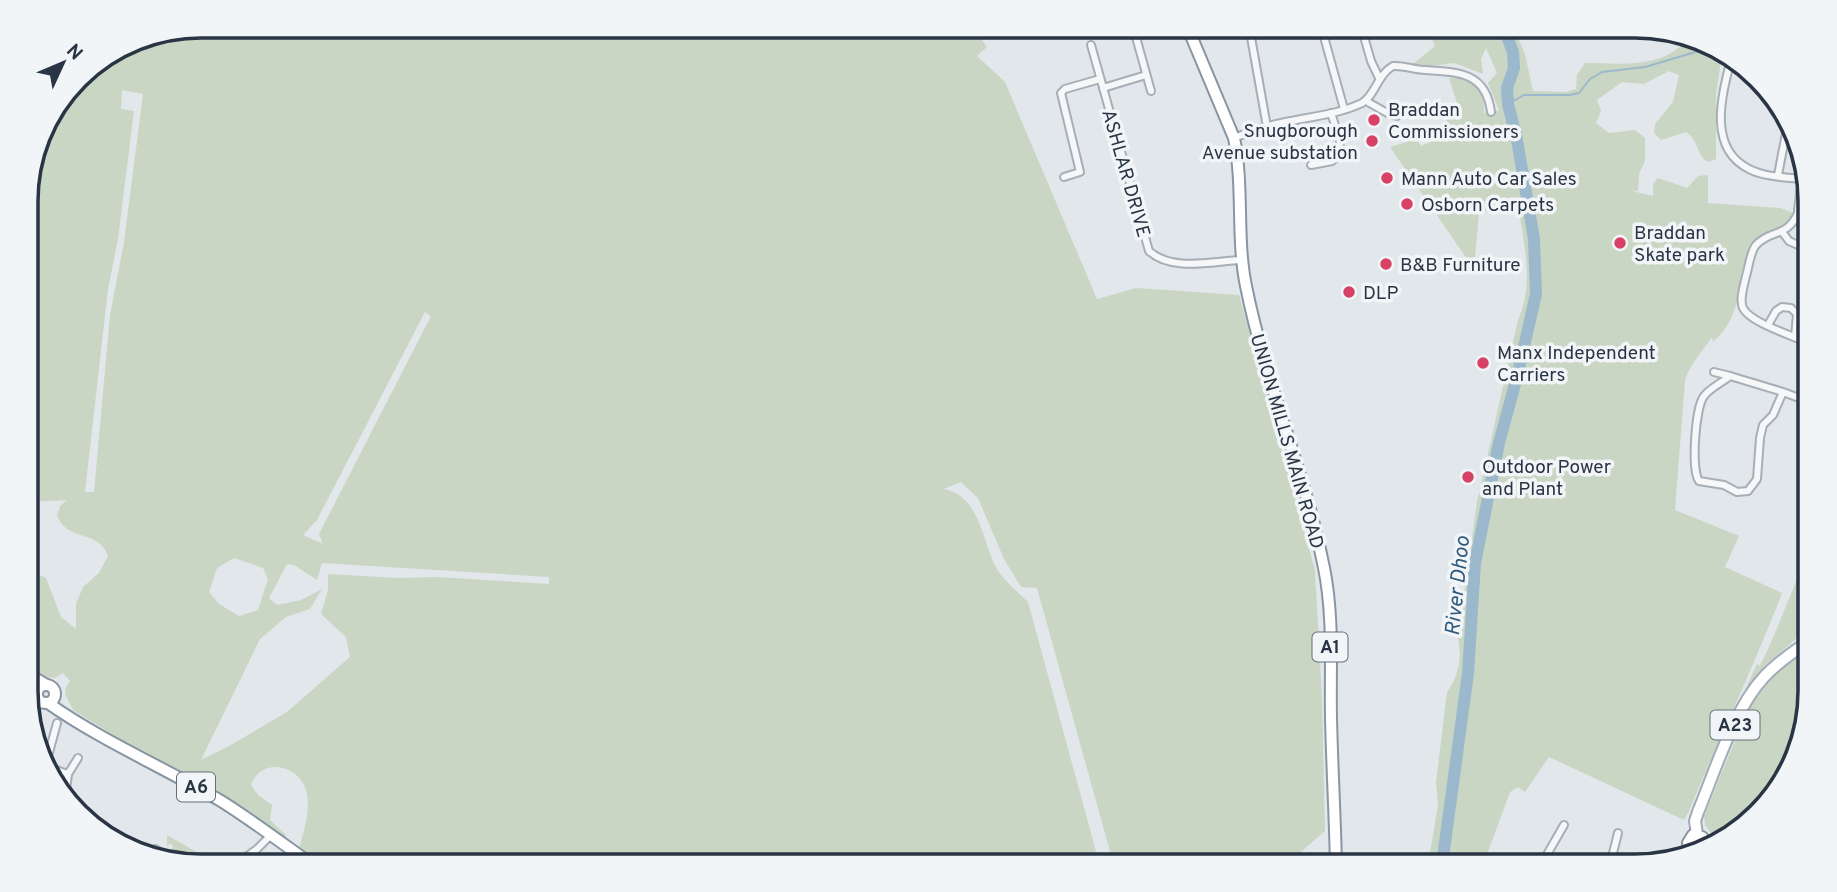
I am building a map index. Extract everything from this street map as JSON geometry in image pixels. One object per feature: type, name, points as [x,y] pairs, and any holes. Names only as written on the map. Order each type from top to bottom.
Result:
[{"type":"main road","name":"UNION MILLS MAIN ROAD","points":[[1192,39],[1234,138],[1241,260],[1253,317],[1303,482],[1325,571],[1331,658],[1336,853]]},
{"type":"main road","name":"A23","points":[[1697,842],[1695,821],[1698,811],[1747,699],[1762,678],[1798,649]]},
{"type":"main road","name":"A6","points":[[38,692],[53,688],[49,700]]},
{"type":"main road","name":"A6","points":[[39,699],[49,700],[91,732],[118,744],[220,801],[296,853]]},
{"type":"street","points":[[1136,39],[1151,92]]},
{"type":"street","points":[[1251,39],[1267,127]]},
{"type":"street","points":[[1325,39],[1344,109]]},
{"type":"street","points":[[1365,39],[1379,78]]},
{"type":"street","name":"ASHLAR DRIVE","points":[[1091,45],[1149,251],[1156,257],[1171,262],[1241,260]]},
{"type":"street","points":[[1234,138],[1362,103],[1379,78],[1393,66],[1402,65],[1426,70],[1462,72],[1478,82],[1490,100],[1491,112]]},
{"type":"street","points":[[1729,68],[1723,93],[1721,134],[1738,161],[1751,170],[1797,178]]},
{"type":"street","points":[[1103,88],[1146,75]]},
{"type":"street","points":[[1083,180],[1061,93],[1065,89],[1100,79]]},
{"type":"street","points":[[1362,103],[1397,116]]},
{"type":"street","points":[[1311,165],[1332,161],[1339,154],[1340,140],[1331,113]]},
{"type":"street","points":[[1778,175],[1785,137]]},
{"type":"street","points":[[1065,177],[1080,172]]},
{"type":"street","points":[[1798,212],[1793,224],[1783,233],[1765,239],[1753,249],[1741,295],[1743,308],[1751,318],[1798,338]]},
{"type":"street","points":[[1783,233],[1789,241],[1798,245]]},
{"type":"street","points":[[1768,325],[1776,311],[1782,307],[1791,308],[1797,314],[1795,337]]},
{"type":"street","points":[[1714,372],[1798,398]]},
{"type":"street","points":[[1730,376],[1705,395],[1700,405],[1696,475],[1699,481],[1704,483],[1724,485],[1743,493],[1753,486],[1757,479],[1763,425],[1773,415],[1783,392]]},
{"type":"street","points":[[39,704],[49,700]]},
{"type":"street","points":[[50,750],[57,723]]},
{"type":"street","points":[[67,782],[68,774],[78,758]]},
{"type":"street","points":[[60,771],[68,774]]},
{"type":"street","points":[[1548,853],[1564,825]]},
{"type":"street","points":[[1613,853],[1618,833]]},
{"type":"street","points":[[251,853],[271,835]]},
{"type":"green space","points":[[191,39],[981,39],[987,47],[977,56],[1005,82],[1097,299],[1136,288],[1239,295],[1315,570],[1325,831],[1301,853],[1110,853],[1037,588],[1021,587],[1004,559],[978,498],[961,482],[944,489],[956,493],[966,501],[979,522],[997,569],[1028,602],[1096,853],[305,853],[299,848],[307,815],[307,794],[304,784],[290,771],[272,767],[256,776],[251,785],[258,795],[272,805],[270,820],[286,835],[285,840],[199,785],[193,777],[128,744],[73,710],[65,694],[70,681],[63,673],[55,678],[38,673],[38,575],[46,578],[61,617],[76,629],[76,604],[83,587],[99,573],[108,556],[98,542],[69,530],[62,524],[57,516],[60,506],[67,500],[38,501],[40,180],[55,129],[72,102],[76,98],[98,98],[98,76],[120,60],[159,44]],"holes":[[[122,90],[143,94],[124,242],[110,315],[94,492],[85,492],[108,289],[118,239],[134,111],[121,109]],[[425,312],[431,316],[319,534],[323,544],[303,535],[317,520]],[[234,558],[263,568],[268,579],[258,610],[239,616],[219,604],[209,592],[217,568]],[[322,563],[549,577],[549,584],[328,574],[328,590],[321,614],[346,637],[350,657],[287,712],[201,760],[260,639],[286,617],[310,609],[322,589],[301,600],[277,605],[269,598],[287,564],[294,565],[317,580]]]},
{"type":"green space","points":[[1432,39],[1519,39],[1525,54],[1533,91],[1565,92],[1576,89],[1577,75],[1585,63],[1624,64],[1648,61],[1671,53],[1681,45],[1708,55],[1721,63],[1716,94],[1716,159],[1708,162],[1704,159],[1694,139],[1686,132],[1661,140],[1654,133],[1655,124],[1673,102],[1679,75],[1669,71],[1644,84],[1622,82],[1597,100],[1601,111],[1596,123],[1609,133],[1635,130],[1645,138],[1645,161],[1639,174],[1638,191],[1628,190],[1653,196],[1653,184],[1658,178],[1687,188],[1698,176],[1708,175],[1708,203],[1781,208],[1793,213],[1790,221],[1754,244],[1747,255],[1732,317],[1713,342],[1712,337],[1685,381],[1675,510],[1739,536],[1725,567],[1782,593],[1684,820],[1549,757],[1525,792],[1518,787],[1510,792],[1487,853],[1430,853],[1438,805],[1436,783],[1447,692],[1458,666],[1458,638],[1477,502],[1523,306],[1527,277],[1518,203],[1479,213],[1474,269],[1390,147],[1417,139],[1421,146],[1443,136],[1445,122],[1454,113],[1457,103],[1449,78],[1464,80],[1476,87],[1482,98],[1484,113],[1499,110],[1488,83],[1497,73],[1486,48],[1481,59],[1483,74],[1454,63],[1423,67],[1413,64],[1435,46]]},
{"type":"green space","points":[[1798,578],[1798,637],[1766,665],[1745,690],[1757,664],[1759,666]]},
{"type":"green space","points":[[1798,657],[1797,712],[1782,763],[1758,798],[1743,813],[1712,834],[1705,825],[1704,816],[1745,716],[1772,677]]},
{"type":"green space","points":[[167,835],[198,853],[171,850],[171,843],[167,846]]},
{"type":"waterway","name":"River Dhoo","points":[[1444,853],[1468,673],[1475,563],[1499,443],[1536,294],[1534,239],[1508,104],[1507,88],[1514,68],[1513,52],[1508,39]]},
{"type":"waterway","points":[[1508,104],[1524,95],[1579,93],[1590,79],[1602,72],[1645,67],[1698,51]]},
{"type":"place","name":"Braddan Commissioners","points":[[1374,120]]},
{"type":"place","name":"Snugborough Avenue substation","points":[[1372,141]]},
{"type":"place","name":"Mann Auto Car Sales","points":[[1387,178]]},
{"type":"place","name":"Osborn Carpets","points":[[1407,204]]},
{"type":"place","name":"Braddan Skate park","points":[[1620,243]]},
{"type":"place","name":"B&B Furniture","points":[[1386,264]]},
{"type":"place","name":"DLP","points":[[1349,292]]},
{"type":"place","name":"Manx Independent Carriers","points":[[1483,363]]},
{"type":"place","name":"Outdoor Power and Plant","points":[[1468,477]]}]
